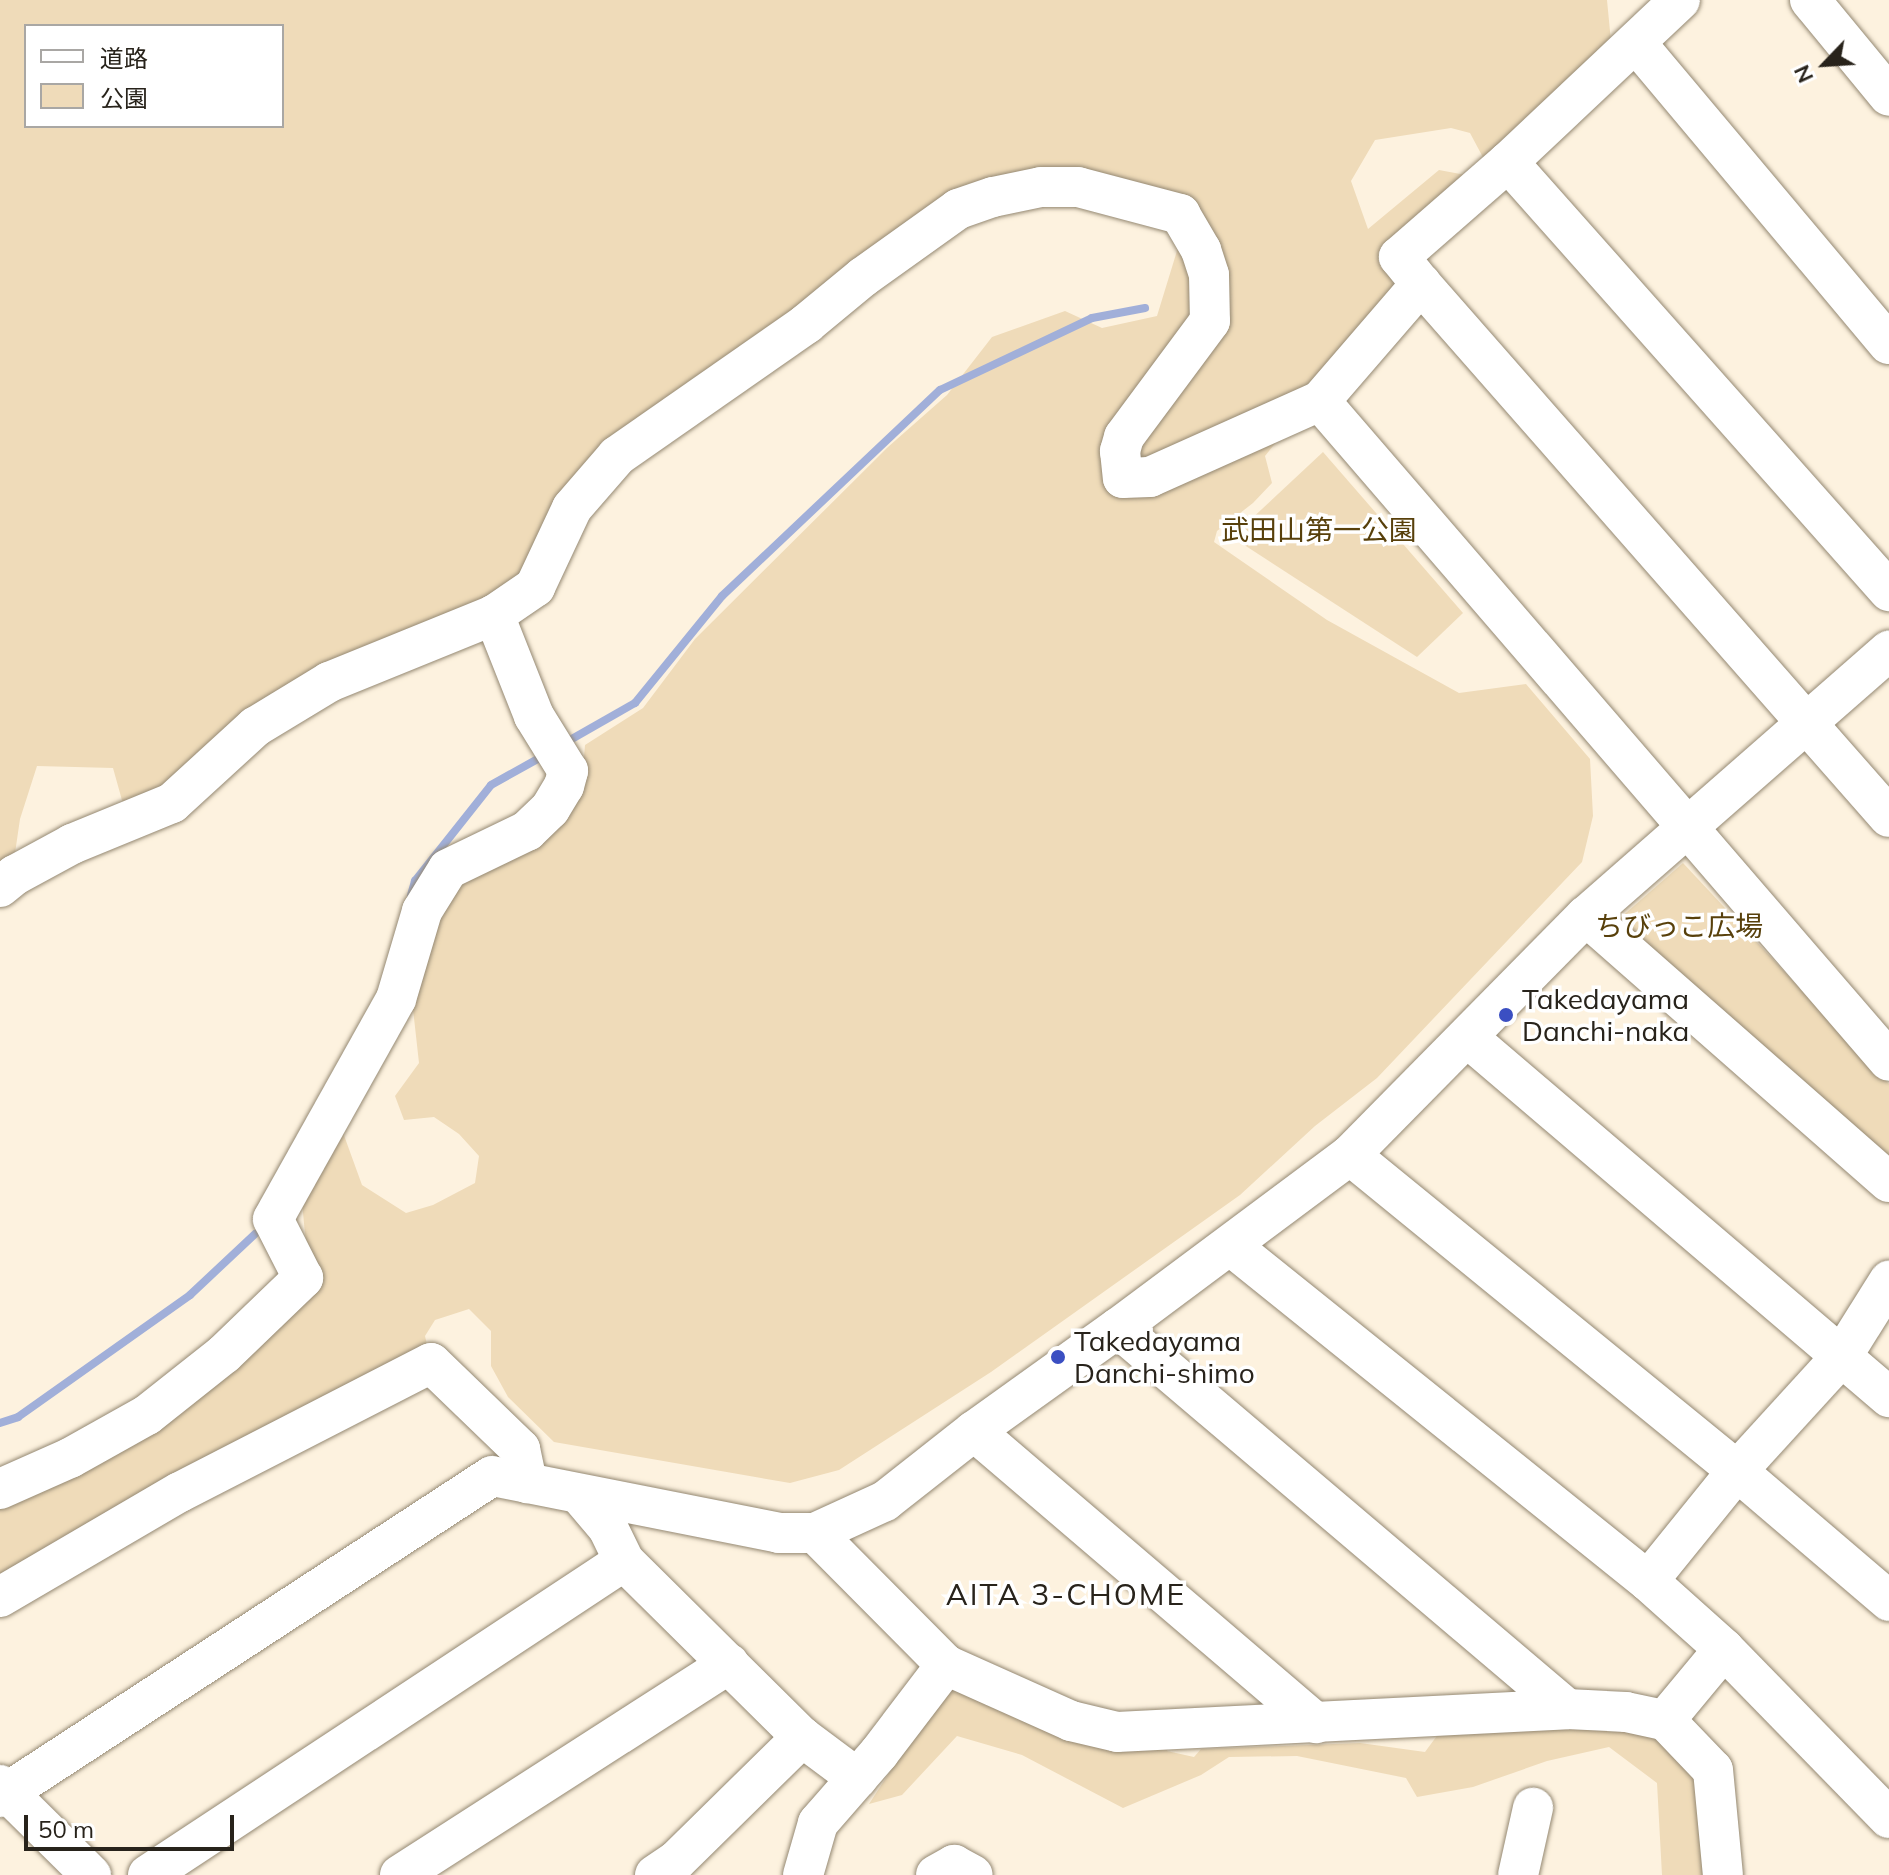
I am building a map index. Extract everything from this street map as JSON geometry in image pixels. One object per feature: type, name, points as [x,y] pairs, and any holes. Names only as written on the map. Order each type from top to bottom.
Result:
[{"type":"street","points":[[1680,0],[1508,162],[1399,257],[1889,817]]},
{"type":"street","points":[[1810,0],[1889,96]]},
{"type":"street","points":[[1636,43],[1889,344]]},
{"type":"street","points":[[1508,162],[1889,591]]},
{"type":"street","points":[[0,887],[15,875],[72,844],[172,803],[255,727],[329,682],[494,615],[535,587],[572,508],[617,456],[806,324],[863,277],[958,209],[993,197],[1041,187],[1078,187],[1180,214],[1201,250],[1209,275],[1210,321],[1162,381],[1124,437],[1120,451],[1123,478],[1150,477],[1320,401],[1421,284]]},
{"type":"street","points":[[1320,401],[1889,1061]]},
{"type":"street","points":[[0,1489],[70,1458],[147,1415],[224,1354],[303,1278],[273,1219],[396,999],[422,911],[448,869],[527,831],[550,809],[564,786],[568,771],[534,716],[494,615]]},
{"type":"street","points":[[91,1875],[2,1791],[492,1476],[779,1533],[815,1533],[885,1501],[974,1431],[1231,1246],[1350,1155],[1586,916],[1889,651]]},
{"type":"street","points":[[1586,916],[1889,1182]]},
{"type":"street","points":[[1467,1037],[1889,1397]]},
{"type":"street","points":[[1350,1155],[1737,1471],[1889,1601]]},
{"type":"street","points":[[1231,1246],[1648,1581],[1724,1649],[1889,1818]]},
{"type":"street","points":[[1648,1581],[1737,1471],[1842,1356],[1889,1281]]},
{"type":"street","points":[[1118,1328],[1567,1709]]},
{"type":"street","points":[[0,1597],[180,1492],[431,1363],[520,1449],[527,1483]]},
{"type":"street","points":[[974,1431],[1316,1723]]},
{"type":"street","points":[[581,1496],[608,1528],[624,1561],[802,1737],[857,1778]]},
{"type":"street","points":[[815,1533],[946,1665],[1071,1721],[1117,1732],[1567,1709],[1626,1712],[1665,1720],[1713,1770],[1723,1875]]},
{"type":"street","points":[[148,1875],[624,1561]]},
{"type":"street","points":[[1665,1720],[1724,1649]]},
{"type":"street","points":[[400,1875],[729,1664]]},
{"type":"street","points":[[803,1875],[818,1823],[946,1665]]},
{"type":"street","points":[[655,1875],[676,1861],[802,1737]]},
{"type":"street","points":[[1518,1875],[1533,1808]]},
{"type":"street","points":[[936,1875],[954,1865],[973,1875]]},
{"type":"green space","points":[[0,0],[1607,0],[1612,52],[1486,163],[1470,133],[1451,128],[1375,140],[1351,181],[1368,229],[1439,170],[1471,176],[1386,255],[1395,294],[1265,456],[1272,483],[1253,503],[1217,531],[1214,542],[1327,620],[1459,693],[1526,684],[1590,759],[1593,816],[1582,862],[1377,1078],[1315,1126],[1240,1195],[991,1372],[839,1470],[790,1483],[554,1442],[508,1397],[491,1366],[491,1331],[469,1309],[435,1320],[425,1336],[429,1353],[0,1576],[0,1496],[316,1285],[305,1234],[301,1191],[337,1116],[362,1185],[406,1213],[433,1205],[475,1183],[479,1156],[459,1134],[434,1117],[404,1120],[395,1096],[419,1063],[412,1000],[426,943],[470,868],[582,782],[585,745],[643,708],[695,639],[888,447],[947,395],[992,337],[1065,311],[1102,328],[1157,316],[1184,228],[1060,170],[715,376],[524,581],[168,798],[125,811],[113,768],[37,766],[20,819],[14,860],[0,870]]},
{"type":"green space","name":"武田山第一公園","points":[[1323,452],[1463,613],[1417,657],[1232,537]]},
{"type":"green space","name":"ちびっこ広場","points":[[1683,863],[1889,1084],[1889,1168],[1611,926]]},
{"type":"green space","points":[[951,1678],[1172,1741],[1167,1751],[1194,1757],[1201,1749],[1360,1743],[1425,1752],[1439,1733],[1663,1726],[1700,1778],[1710,1875],[1662,1875],[1657,1783],[1609,1747],[1547,1761],[1473,1787],[1417,1797],[1406,1778],[1297,1756],[1229,1757],[1201,1775],[1123,1808],[1022,1755],[957,1736],[902,1795],[869,1804]]},
{"type":"waterway","points":[[563,744],[635,703],[722,596],[940,390],[1092,318],[1145,308]]},
{"type":"waterway","points":[[411,895],[415,881],[491,785],[545,755]]},
{"type":"waterway","points":[[0,1423],[18,1417],[190,1295],[255,1234]]},
{"type":"place","name":"Takedayama Danchi-naka","points":[[1506,1015]]},
{"type":"place","name":"Takedayama Danchi-shimo","points":[[1058,1357]]},
{"type":"district","name":"AITA 3-CHOME","points":[[1066,1594]]}]
